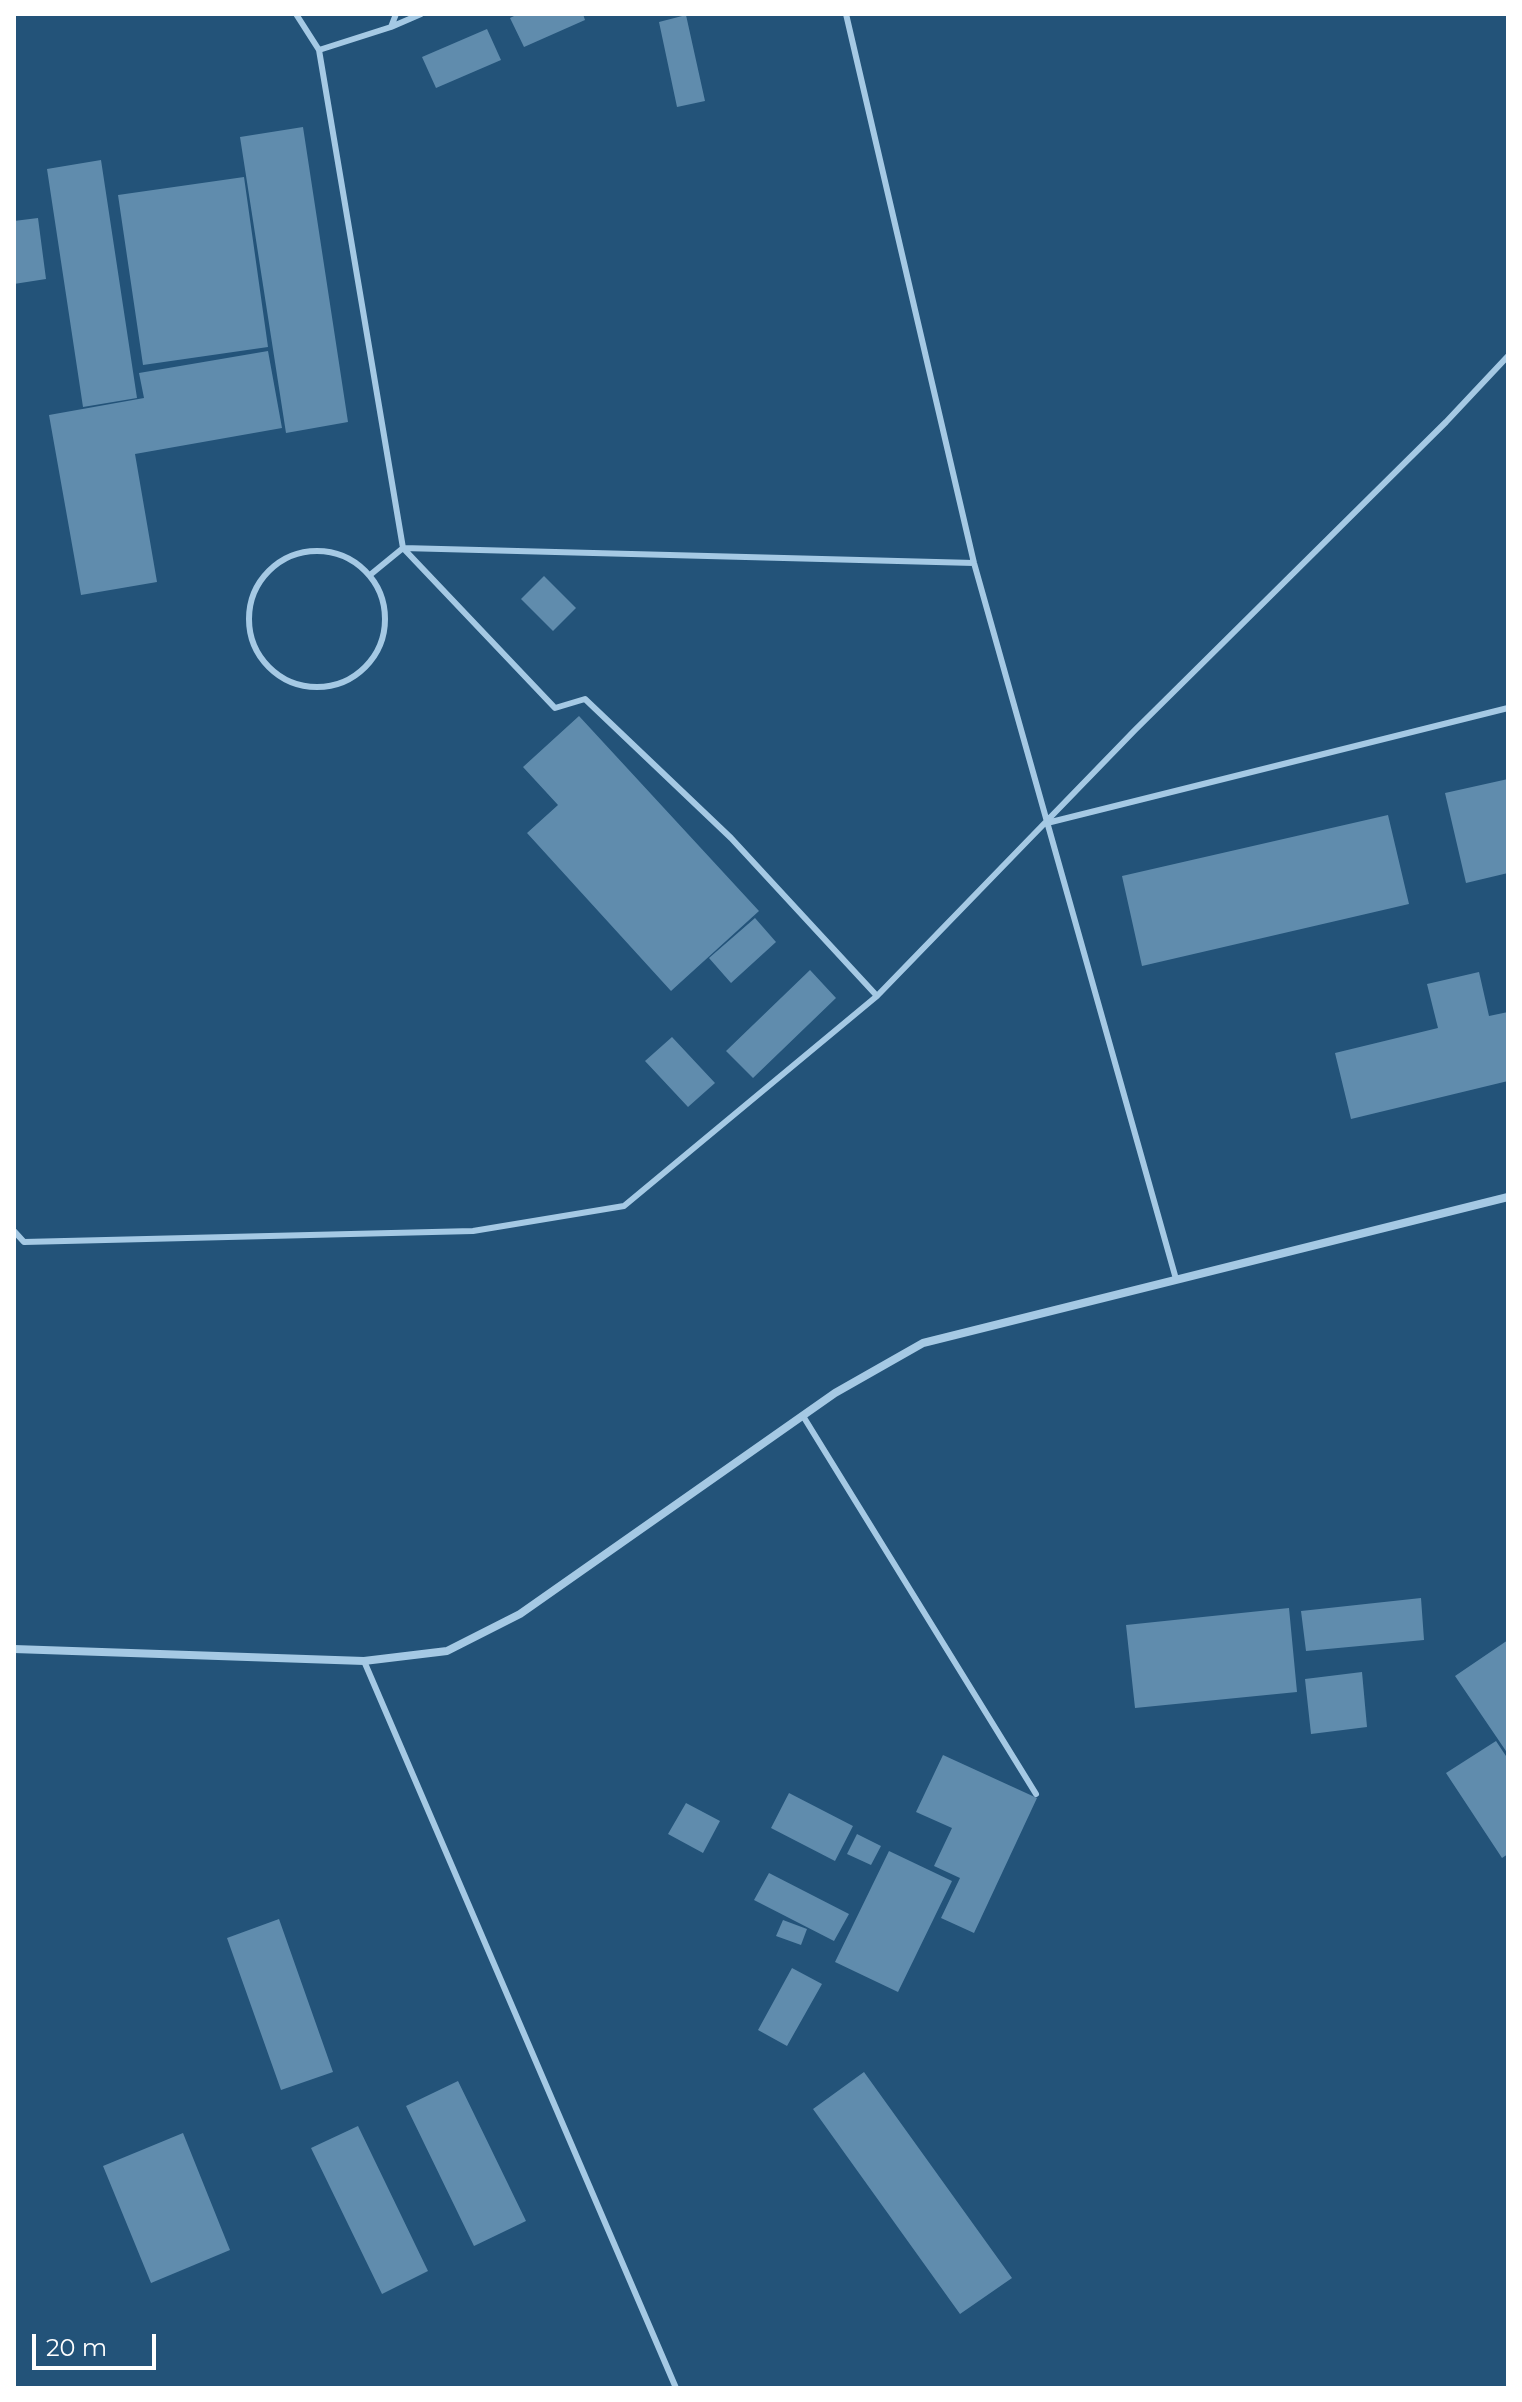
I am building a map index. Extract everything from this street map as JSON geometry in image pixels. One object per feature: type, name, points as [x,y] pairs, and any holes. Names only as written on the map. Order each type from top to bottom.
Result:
[{"type":"street","points":[[14,1649],[364,1661],[447,1651],[520,1614],[835,1393],[923,1343],[1508,1197]]},
{"type":"lane","points":[[296,14],[319,50],[403,548],[555,708],[585,699],[731,838],[877,996]]},
{"type":"lane","points":[[391,27],[396,14]]},
{"type":"lane","points":[[319,50],[421,14]]},
{"type":"lane","points":[[846,14],[974,563],[1176,1279]]},
{"type":"lane","points":[[14,1231],[24,1242],[473,1231],[624,1206],[877,996],[1135,730],[1446,422],[1508,356]]},
{"type":"lane","points":[[370,575],[403,548],[974,563]]},
{"type":"lane","points":[[306,551],[330,551],[352,559],[370,575],[381,593],[386,615],[384,637],[375,657],[360,673],[340,684],[308,687],[277,676],[262,660],[251,640],[248,616],[253,593],[265,573],[284,559],[306,551]]},
{"type":"lane","points":[[1047,823],[1508,708]]},
{"type":"lane","points":[[803,1416],[1036,1794]]},
{"type":"lane","points":[[364,1661],[676,2388]]},
{"type":"building","points":[[518,14],[583,14],[585,20],[524,47],[510,18]]},
{"type":"building","points":[[686,15],[705,101],[677,107],[659,22]]},
{"type":"building","points":[[487,29],[501,60],[436,88],[422,57]]},
{"type":"building","points":[[303,127],[348,422],[286,433],[240,137]]},
{"type":"building","points":[[101,160],[137,398],[83,407],[47,169]]},
{"type":"building","points":[[244,177],[268,347],[143,365],[118,195]]},
{"type":"building","points":[[38,218],[46,279],[14,284],[14,221]]},
{"type":"building","points":[[268,351],[282,428],[135,454],[157,582],[81,595],[49,415],[144,398],[139,373]]},
{"type":"building","points":[[544,576],[576,608],[553,631],[521,599]]},
{"type":"building","points":[[579,716],[759,911],[671,991],[527,833],[558,805],[523,767]]},
{"type":"building","points":[[1508,779],[1508,873],[1466,883],[1445,793]]},
{"type":"building","points":[[1388,815],[1409,904],[1142,966],[1122,876]]},
{"type":"building","points":[[755,918],[776,942],[731,983],[709,958]]},
{"type":"building","points":[[810,970],[836,998],[753,1078],[726,1051]]},
{"type":"building","points":[[1479,972],[1489,1016],[1508,1012],[1508,1081],[1351,1119],[1335,1053],[1438,1028],[1427,984]]},
{"type":"building","points":[[672,1037],[715,1083],[688,1107],[645,1061]]},
{"type":"building","points":[[1421,1598],[1424,1640],[1306,1651],[1301,1611]]},
{"type":"building","points":[[1289,1608],[1297,1692],[1135,1708],[1126,1625]]},
{"type":"building","points":[[1508,1640],[1508,1754],[1455,1676]]},
{"type":"building","points":[[1362,1672],[1367,1727],[1311,1734],[1305,1679]]},
{"type":"building","points":[[1496,1741],[1508,1759],[1508,1854],[1502,1858],[1446,1773]]},
{"type":"building","points":[[943,1755],[1037,1798],[974,1933],[941,1918],[960,1878],[934,1866],[952,1828],[916,1812]]},
{"type":"building","points":[[789,1793],[853,1826],[835,1861],[771,1828]]},
{"type":"building","points":[[686,1803],[720,1821],[703,1853],[668,1834]]},
{"type":"building","points":[[857,1834],[881,1846],[871,1865],[847,1854]]},
{"type":"building","points":[[889,1851],[952,1881],[898,1992],[835,1962]]},
{"type":"building","points":[[769,1873],[849,1914],[834,1941],[754,1900]]},
{"type":"building","points":[[279,1919],[333,2072],[281,2090],[227,1938]]},
{"type":"building","points":[[783,1920],[807,1929],[801,1945],[776,1936]]},
{"type":"building","points":[[792,1968],[822,1984],[787,2046],[758,2030]]},
{"type":"building","points":[[864,2072],[1012,2278],[960,2314],[813,2109]]},
{"type":"building","points":[[458,2081],[526,2221],[474,2246],[406,2106]]},
{"type":"building","points":[[358,2126],[428,2271],[382,2294],[311,2148]]},
{"type":"building","points":[[183,2133],[230,2250],[151,2283],[103,2166]]}]
